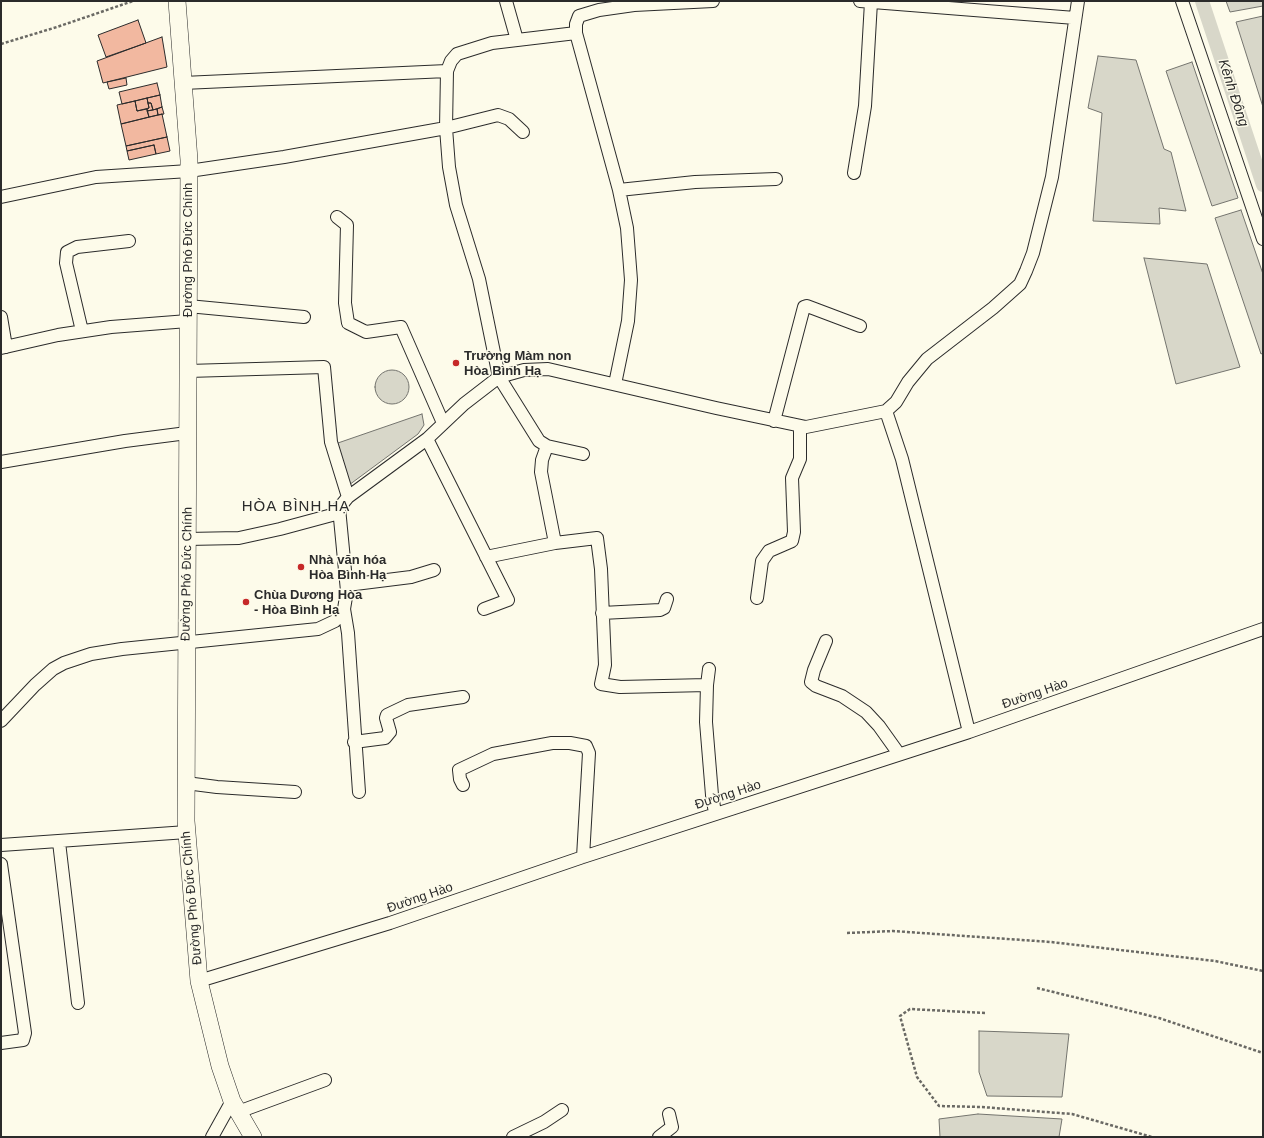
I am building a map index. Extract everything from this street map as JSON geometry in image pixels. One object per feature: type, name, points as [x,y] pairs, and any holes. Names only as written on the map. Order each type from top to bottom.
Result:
[{"type":"main road","name":"Đường Phó Đức Chính","points":[[177,1],[189,171],[186,643],[187,832],[199,981],[220,1066],[235,1107],[253,1137]]},
{"type":"street","points":[[506,1],[516,40]]},
{"type":"street","points":[[615,384],[628,321],[631,280],[627,228],[619,190],[576,33],[576,24],[579,16],[599,10],[634,6],[713,1]]},
{"type":"street","points":[[854,173],[865,106],[865,1],[1075,18]]},
{"type":"street","points":[[187,539],[239,538],[332,515],[348,497],[427,439],[464,404],[498,377],[524,370],[548,369],[806,427],[886,411],[896,402],[908,382],[927,359],[993,308],[1020,284],[1033,252],[1052,177],[1078,1]]},
{"type":"street","points":[[1182,1],[1263,239]]},
{"type":"street","points":[[576,33],[492,43],[457,54],[451,61],[447,71],[446,128],[449,167],[456,205],[479,279],[498,377],[513,397],[532,432],[539,441],[547,446],[583,454]]},
{"type":"street","points":[[183,84],[447,71]]},
{"type":"street","points":[[1,197],[96,177],[189,171],[284,157],[446,128],[498,115],[509,119],[523,132]]},
{"type":"street","points":[[619,190],[695,182],[776,179]]},
{"type":"street","points":[[337,217],[348,225],[345,303],[348,323],[366,332],[401,327],[443,423]]},
{"type":"street","points":[[82,331],[66,263],[67,252],[77,247],[129,241]]},
{"type":"street","points":[[774,421],[804,308],[807,306],[860,326]]},
{"type":"street","points":[[1,317],[4,348],[58,335],[188,314],[304,317]]},
{"type":"street","points":[[188,370],[324,368],[330,442],[348,497]]},
{"type":"street","points":[[886,411],[902,459],[969,732]]},
{"type":"street","points":[[757,598],[762,561],[769,551],[792,542],[794,532],[792,478],[800,459],[800,426]]},
{"type":"street","points":[[1,462],[125,441],[187,433]]},
{"type":"street","points":[[427,439],[508,600],[484,609]]},
{"type":"street","points":[[547,446],[542,460],[541,472],[555,544]]},
{"type":"street","points":[[339,508],[347,585],[344,609],[348,633],[358,792]]},
{"type":"street","points":[[486,557],[597,538],[601,569],[605,665],[601,684],[620,687],[707,685]]},
{"type":"street","points":[[347,585],[411,577],[434,570]]},
{"type":"street","points":[[602,612],[660,610],[664,608],[667,599]]},
{"type":"street","points":[[1,721],[35,685],[64,663],[102,651],[318,629],[335,621],[344,609]]},
{"type":"street","name":"Đường Hào","points":[[199,981],[390,923],[715,813],[969,732],[1263,629]]},
{"type":"street","points":[[826,641],[814,670],[811,682],[816,686],[842,696],[866,712],[880,726],[899,754]]},
{"type":"street","points":[[709,669],[706,722],[711,791],[715,813]]},
{"type":"street","points":[[354,742],[385,738],[390,732],[386,718],[387,715],[403,707],[418,702],[463,697]]},
{"type":"street","points":[[463,785],[460,779],[459,770],[493,754],[552,743],[570,743],[586,746],[589,753],[583,857]]},
{"type":"street","points":[[186,783],[217,787],[295,792]]},
{"type":"street","points":[[1,845],[187,832]]},
{"type":"street","points":[[60,842],[78,1003]]},
{"type":"street","points":[[1,864],[25,1037],[20,1041],[1,1043]]},
{"type":"street","points":[[212,1137],[235,1107],[325,1080]]},
{"type":"street","points":[[513,1137],[544,1122],[562,1110]]},
{"type":"street","points":[[659,1137],[672,1127],[669,1114]]},
{"type":"path","points":[[1,44],[133,1]]},
{"type":"path","points":[[847,933],[893,931],[1051,942],[1215,961],[1263,971]]},
{"type":"path","points":[[1037,988],[1159,1018],[1263,1053]]},
{"type":"path","points":[[985,1013],[910,1010],[900,1016],[917,1077],[939,1106],[982,1107],[1072,1114],[1152,1137]]},
{"type":"shaded area","points":[[1226,1],[1263,1],[1263,6],[1230,12]]},
{"type":"shaded area","points":[[1263,16],[1263,107],[1236,22]]},
{"type":"shaded area","points":[[1098,56],[1136,60],[1164,149],[1171,152],[1186,211],[1159,208],[1160,224],[1093,221],[1102,113],[1088,108]]},
{"type":"shaded area","points":[[1192,62],[1238,198],[1212,206],[1166,71]]},
{"type":"shaded area","points":[[1241,210],[1263,274],[1263,353],[1261,354],[1215,218]]},
{"type":"shaded area","points":[[1144,258],[1207,264],[1240,367],[1176,384]]},
{"type":"shaded area","points":[[389,370],[395,370],[404,375],[408,381],[408,393],[404,399],[395,404],[389,404],[380,399],[375,390],[375,384],[380,375]]},
{"type":"shaded area","points":[[422,414],[424,425],[418,434],[349,485],[335,444]]},
{"type":"shaded area","points":[[979,1031],[1069,1034],[1062,1097],[987,1096],[979,1072]]},
{"type":"shaded area","points":[[978,1114],[1062,1119],[1059,1137],[940,1137],[939,1119]]},
{"type":"building","points":[[138,20],[146,43],[106,57],[98,35]]},
{"type":"building","points":[[162,37],[167,67],[103,83],[97,61]]},
{"type":"building","points":[[126,78],[127,85],[109,89],[107,82]]},
{"type":"building","points":[[157,83],[160,95],[122,104],[119,92]]},
{"type":"building","points":[[160,95],[162,107],[153,110],[151,103],[148,103],[147,98]]},
{"type":"building","points":[[147,98],[149,108],[137,111],[135,101]]},
{"type":"building","points":[[135,101],[137,111],[147,109],[149,117],[121,124],[117,105]]},
{"type":"building","points":[[148,103],[151,103],[153,110],[147,111],[149,108]]},
{"type":"building","points":[[162,107],[164,114],[158,115],[157,109]]},
{"type":"building","points":[[157,109],[158,115],[149,117],[147,111]]},
{"type":"building","points":[[162,114],[167,137],[126,146],[121,124]]},
{"type":"building","points":[[167,137],[170,151],[156,154],[154,145],[127,151],[126,146]]},
{"type":"building","points":[[154,145],[156,154],[129,160],[127,151]]},
{"type":"waterway","name":"Kênh Đông","points":[[1202,1],[1263,185]]},
{"type":"place","name":"Trường Màm non Hòa Bình Hạ","points":[[456,363]]},
{"type":"place","name":"Nhà văn hóa Hòa Bình Hạ","points":[[301,567]]},
{"type":"place","name":"Chùa Dương Hòa - Hòa Bình Hạ","points":[[246,602]]},
{"type":"district","name":"HÒA BÌNH HẠ","points":[[296,507]]}]
